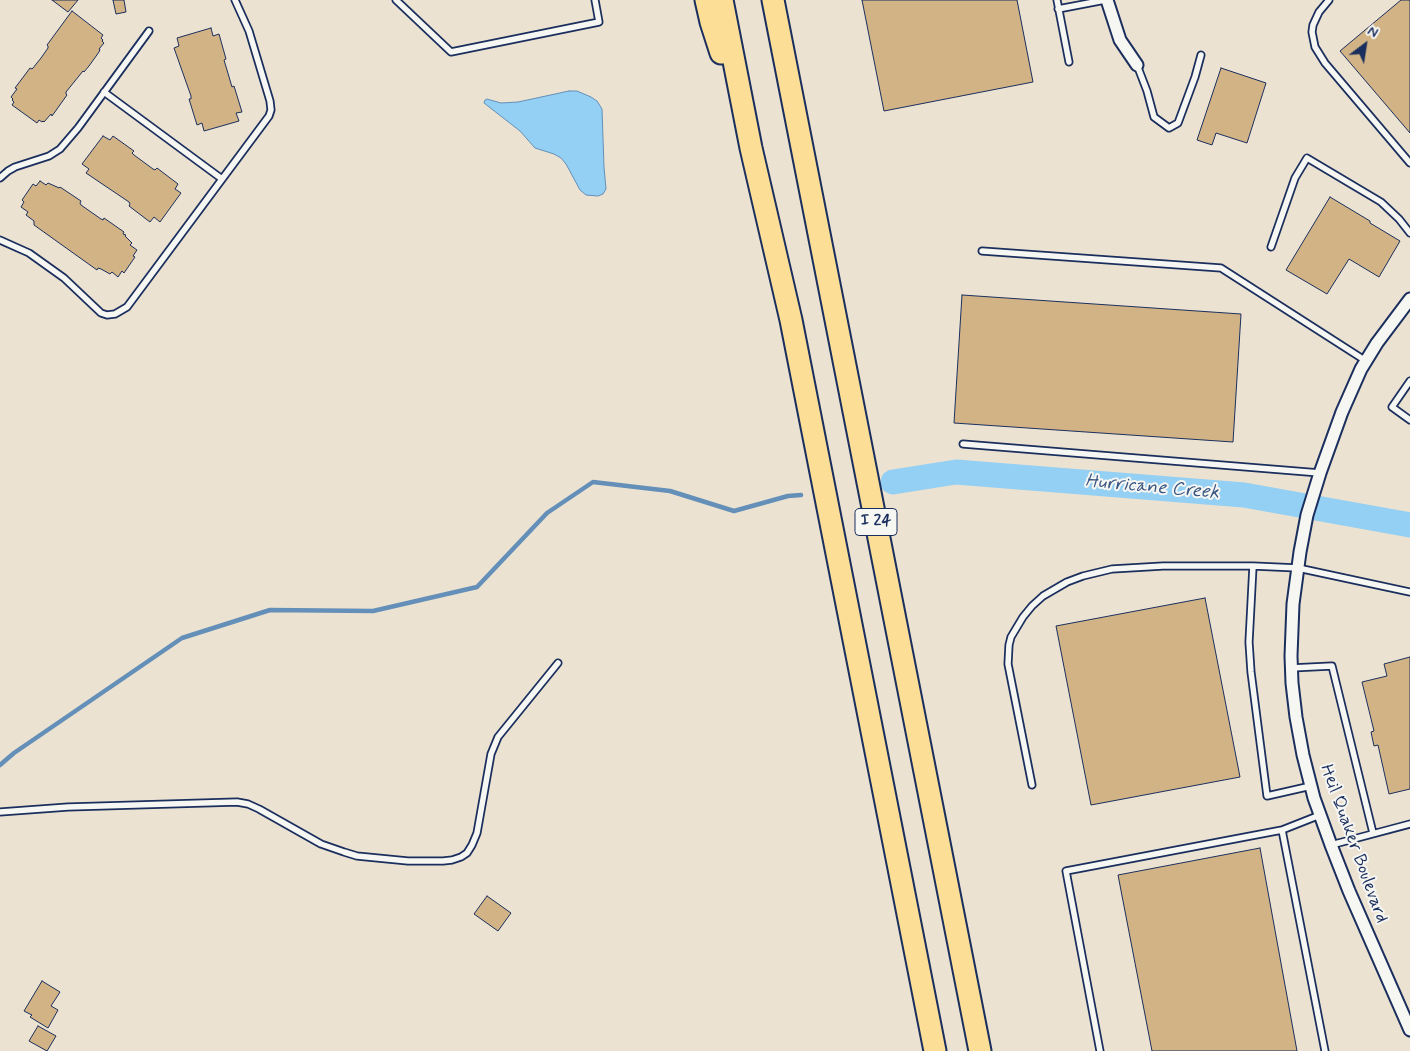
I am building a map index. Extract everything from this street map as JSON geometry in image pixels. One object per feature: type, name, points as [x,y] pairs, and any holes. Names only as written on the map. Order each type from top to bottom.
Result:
[{"type":"highway","points":[[706,0],[750,148]]},
{"type":"highway","name":"I 24","points":[[722,0],[750,148],[791,320],[935,1051]]},
{"type":"highway","name":"I 24","points":[[773,0],[980,1051]]},
{"type":"street","points":[[1106,0],[1120,40],[1137,64]]},
{"type":"street","name":"Heil Quaker Boulevard","points":[[1410,299],[1361,369],[1342,412],[1312,496],[1298,568],[1292,619],[1291,668],[1298,733],[1320,815],[1356,907],[1410,1030]]},
{"type":"lane","points":[[0,240],[29,253],[64,278],[101,313],[107,315],[117,314],[128,306],[266,121],[270,110],[270,101],[249,31],[236,0]]},
{"type":"lane","points":[[396,0],[451,52],[599,22],[595,0]]},
{"type":"lane","points":[[1057,0],[1069,62]]},
{"type":"lane","points":[[1058,10],[1106,0]]},
{"type":"lane","points":[[1329,0],[1319,12],[1313,25],[1312,32],[1315,47],[1325,63],[1410,164]]},
{"type":"lane","points":[[0,178],[16,167],[50,156],[60,149],[78,128],[149,31]]},
{"type":"lane","points":[[1137,64],[1154,116],[1169,128],[1178,123],[1201,55]]},
{"type":"lane","points":[[104,92],[222,179]]},
{"type":"lane","points":[[1271,247],[1295,178],[1307,158],[1381,202],[1399,218],[1410,233]]},
{"type":"lane","points":[[982,251],[1220,268],[1366,361]]},
{"type":"lane","points":[[1410,381],[1392,407],[1410,420]]},
{"type":"lane","points":[[963,444],[1320,473]]},
{"type":"lane","points":[[1032,785],[1008,664],[1009,646],[1023,617],[1032,606],[1043,596],[1067,582],[1112,569],[1163,566],[1253,566],[1298,568],[1410,592]]},
{"type":"lane","points":[[1253,566],[1250,672],[1267,796],[1311,786]]},
{"type":"lane","points":[[0,812],[68,807],[237,802],[259,808],[321,844],[358,856],[443,862],[461,858],[472,845],[477,833],[491,754],[498,737],[558,663]]},
{"type":"lane","points":[[1291,668],[1332,666],[1373,833]]},
{"type":"lane","points":[[1100,1051],[1066,871],[1282,830],[1320,815]]},
{"type":"lane","points":[[1331,845],[1410,824]]},
{"type":"lane","points":[[1282,830],[1325,1051]]},
{"type":"water","points":[[577,91],[591,97],[597,101],[602,109],[606,189],[603,194],[598,196],[586,195],[580,190],[561,158],[535,148],[520,131],[484,103],[487,99],[501,103],[518,102]]},
{"type":"building","points":[[52,0],[78,0],[68,12]]},
{"type":"building","points":[[113,0],[124,0],[126,12],[116,14]]},
{"type":"building","points":[[862,0],[1017,0],[1033,82],[884,111]]},
{"type":"building","points":[[1401,0],[1410,0],[1410,133],[1340,51]]},
{"type":"building","points":[[72,11],[103,35],[101,38],[104,43],[89,66],[66,92],[67,95],[52,116],[51,114],[44,122],[39,120],[37,123],[12,105],[14,102],[11,97],[17,89],[15,88],[30,68],[32,69],[41,58],[48,48],[47,45]]},
{"type":"building","points":[[211,28],[213,36],[219,34],[226,59],[224,60],[242,112],[236,113],[239,121],[204,131],[202,123],[197,125],[189,99],[191,99],[191,96],[174,48],[179,46],[177,38]]},
{"type":"building","points":[[1221,68],[1266,83],[1247,143],[1216,133],[1212,145],[1197,140]]},
{"type":"building","points":[[103,136],[110,140],[113,136],[134,151],[132,153],[134,155],[153,169],[157,168],[178,184],[175,189],[181,193],[160,222],[154,217],[150,222],[129,206],[129,202],[86,173],[89,169],[82,164]]},
{"type":"building","points":[[40,181],[46,185],[48,183],[60,187],[81,201],[81,205],[124,232],[123,234],[132,243],[130,245],[137,250],[133,256],[135,257],[124,273],[122,271],[118,277],[112,272],[110,274],[98,268],[97,270],[34,225],[34,221],[26,215],[28,212],[21,207],[24,202],[22,200],[33,184],[36,186]]},
{"type":"building","points":[[1330,197],[1400,241],[1379,277],[1349,259],[1327,294],[1286,270]]},
{"type":"building","points":[[962,295],[1241,314],[1233,442],[954,423]]},
{"type":"building","points":[[1205,598],[1240,777],[1091,805],[1056,626]]},
{"type":"building","points":[[1410,657],[1410,789],[1389,794],[1378,745],[1374,746],[1371,732],[1374,731],[1362,682],[1387,676],[1384,664]]},
{"type":"building","points":[[1260,848],[1297,1051],[1152,1051],[1118,875]]},
{"type":"building","points":[[487,896],[511,913],[498,931],[474,914]]},
{"type":"building","points":[[42,981],[60,992],[51,1006],[58,1010],[48,1028],[24,1011]]},
{"type":"building","points":[[38,1026],[56,1036],[47,1051],[29,1041]]},
{"type":"waterway","name":"Hurricane Creek","points":[[893,482],[956,472],[1244,495],[1410,525]]},
{"type":"waterway","points":[[0,765],[14,753],[182,638],[270,610],[373,611],[477,587],[547,513],[593,482],[670,491],[734,511],[788,496],[801,495]]}]
